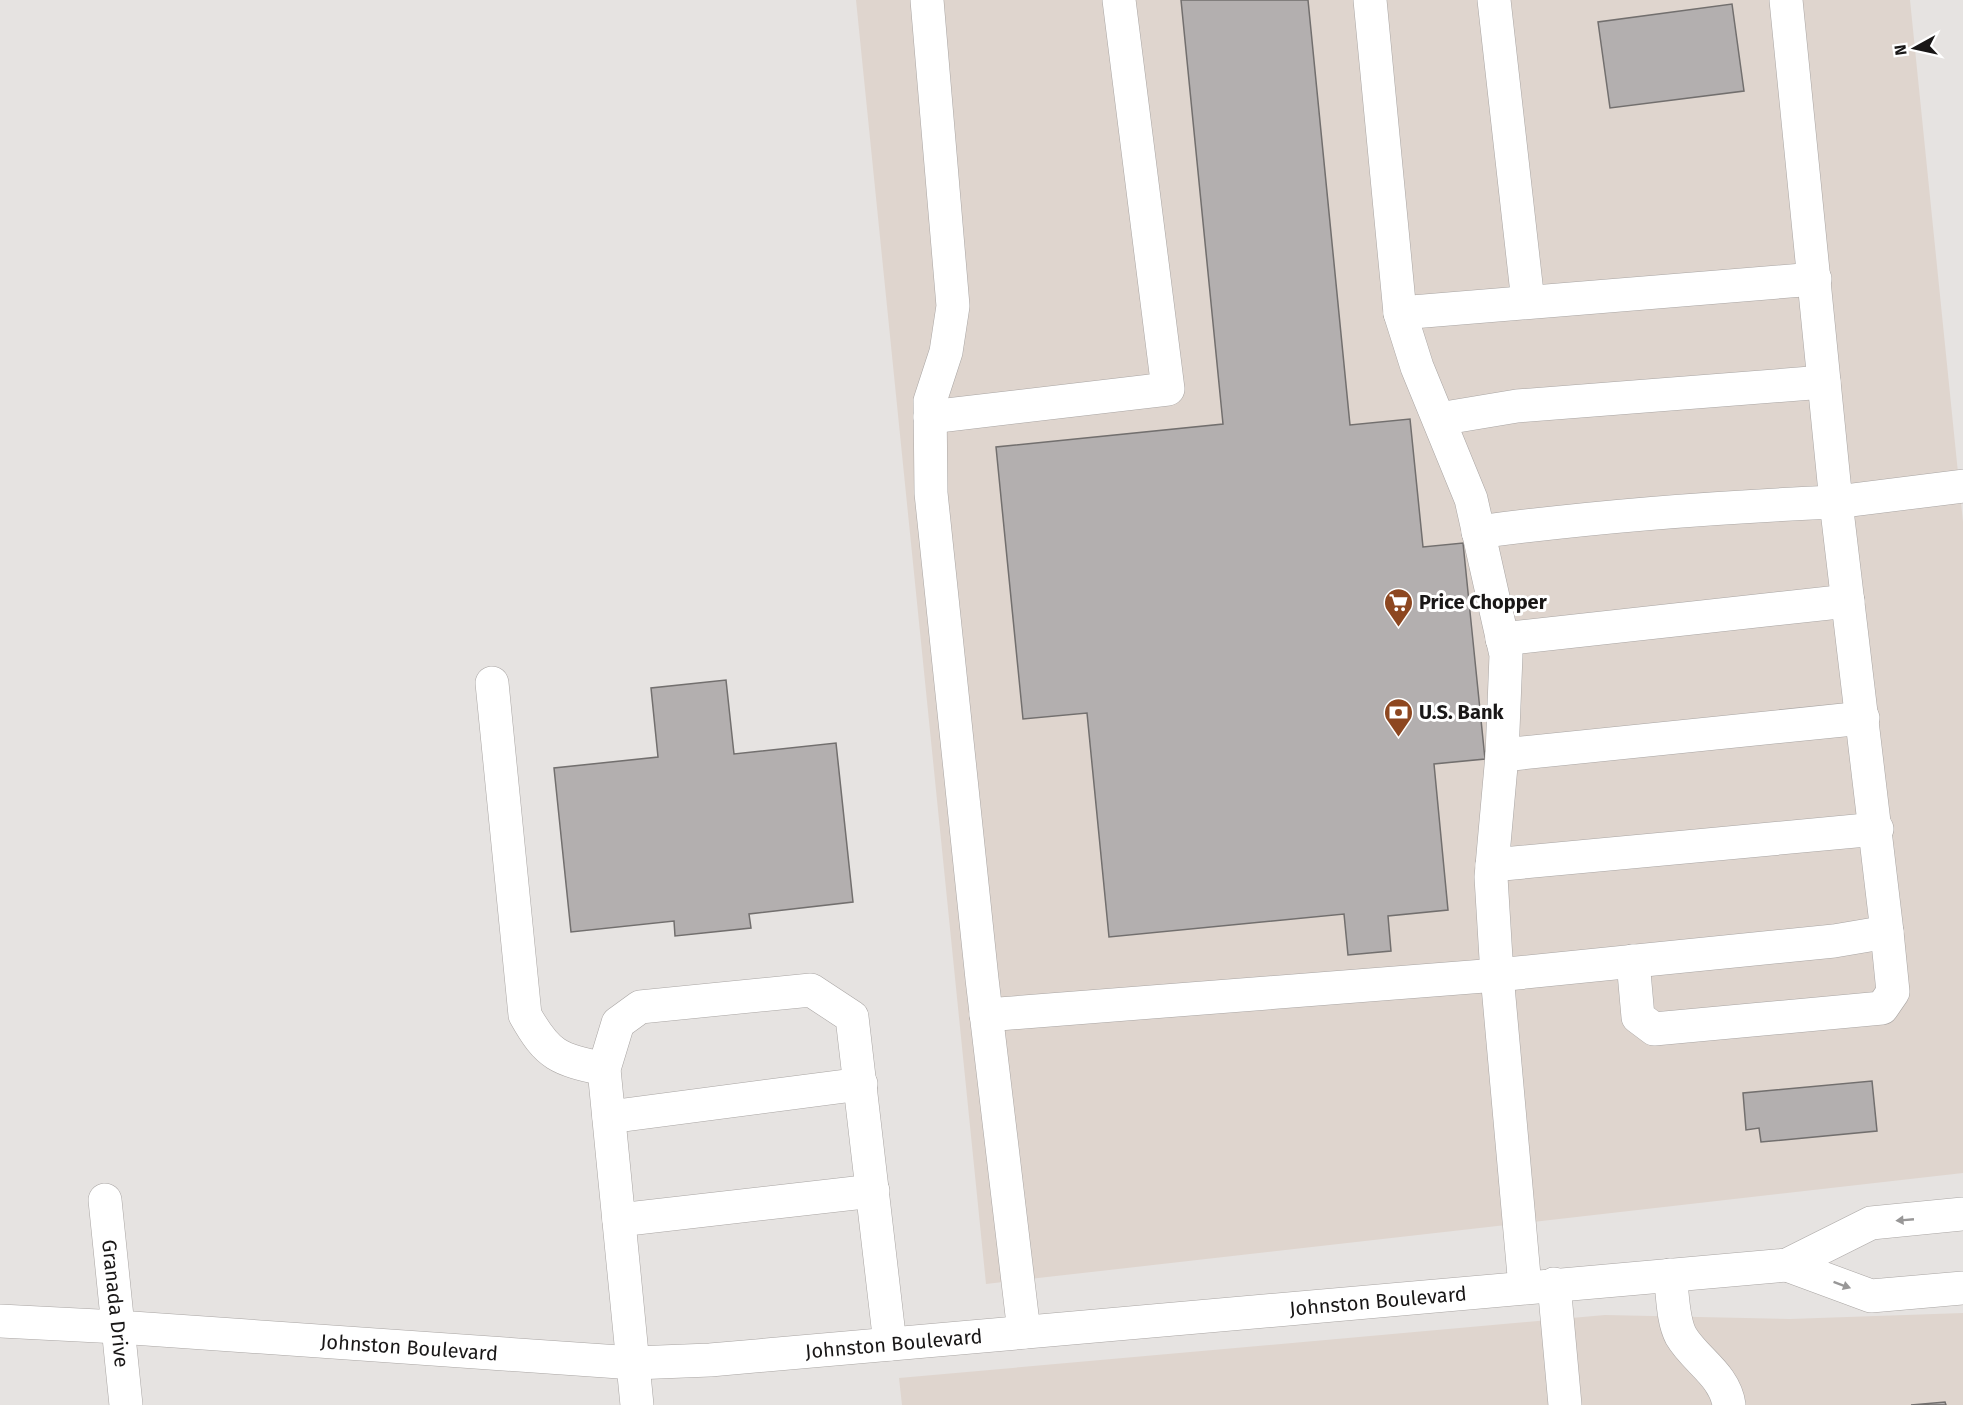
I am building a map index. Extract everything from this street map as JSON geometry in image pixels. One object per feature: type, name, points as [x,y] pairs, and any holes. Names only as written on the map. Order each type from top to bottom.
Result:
[{"type":"street","points":[[927,0],[953,306],[946,352],[930,400],[931,493],[986,1015],[1024,1332]]},
{"type":"street","points":[[930,417],[1168,389],[1119,0]]},
{"type":"street","points":[[1370,0],[1400,313],[1417,367],[1471,499],[1506,655],[1502,754],[1492,865],[1497,975],[1540,1286],[1565,1405]]},
{"type":"street","points":[[1494,0],[1528,302]]},
{"type":"street","points":[[1633,961],[1638,1017],[1654,1029],[1882,1008],[1893,992],[1877,829],[1836,502],[1786,0]]},
{"type":"street","points":[[1400,313],[1815,279]]},
{"type":"street","points":[[1439,419],[1517,406],[1824,382]]},
{"type":"street","points":[[1478,532],[1584,518],[1711,507],[1836,502],[1963,486]]},
{"type":"street","points":[[1502,639],[1848,601]]},
{"type":"street","points":[[492,683],[525,1015],[540,1043],[568,1061],[604,1070]]},
{"type":"street","points":[[1502,754],[1863,718]]},
{"type":"street","points":[[1492,865],[1877,829]]},
{"type":"street","points":[[986,1015],[1497,975],[1834,941],[1887,932]]},
{"type":"street","points":[[637,1405],[604,1070],[618,1023],[639,1007],[811,990],[852,1017],[890,1344]]},
{"type":"street","points":[[609,1117],[861,1084]]},
{"type":"street","points":[[619,1220],[873,1191]]},
{"type":"street","name":"Granada Drive","points":[[105,1200],[126,1405]]},
{"type":"street","name":"Johnston Boulevard","points":[[0,1321],[118,1327],[634,1363],[710,1360],[1787,1265],[1871,1223],[1963,1214]]},
{"type":"street","name":"Johnston Boulevard","points":[[1787,1265],[1871,1296],[1963,1288]]},
{"type":"street","points":[[1670,1275],[1681,1335],[1708,1365],[1727,1394],[1729,1405]]},
{"type":"shaded area","points":[[856,0],[1910,0],[1963,522],[1963,1173],[986,1284]]},
{"type":"shaded area","points":[[1963,1313],[1963,1405],[902,1405],[899,1378],[1605,1315],[1790,1319]]},
{"type":"building","points":[[1181,0],[1308,0],[1350,425],[1410,419],[1423,547],[1463,543],[1485,759],[1434,764],[1448,910],[1388,916],[1391,951],[1348,955],[1344,914],[1109,937],[1087,713],[1023,719],[996,447],[1223,424]]},
{"type":"building","points":[[1732,4],[1744,91],[1610,108],[1598,22]]},
{"type":"building","points":[[726,680],[734,754],[836,743],[853,902],[749,914],[751,928],[675,936],[674,921],[571,932],[554,768],[658,757],[651,688]]},
{"type":"building","points":[[1872,1081],[1877,1131],[1761,1142],[1759,1128],[1746,1130],[1743,1093]]},
{"type":"building","points":[[1945,1402],[1946,1405],[1911,1405]]},
{"type":"place","name":"Price Chopper","points":[[1398,628]]},
{"type":"place","name":"U.S. Bank","points":[[1398,738]]}]
